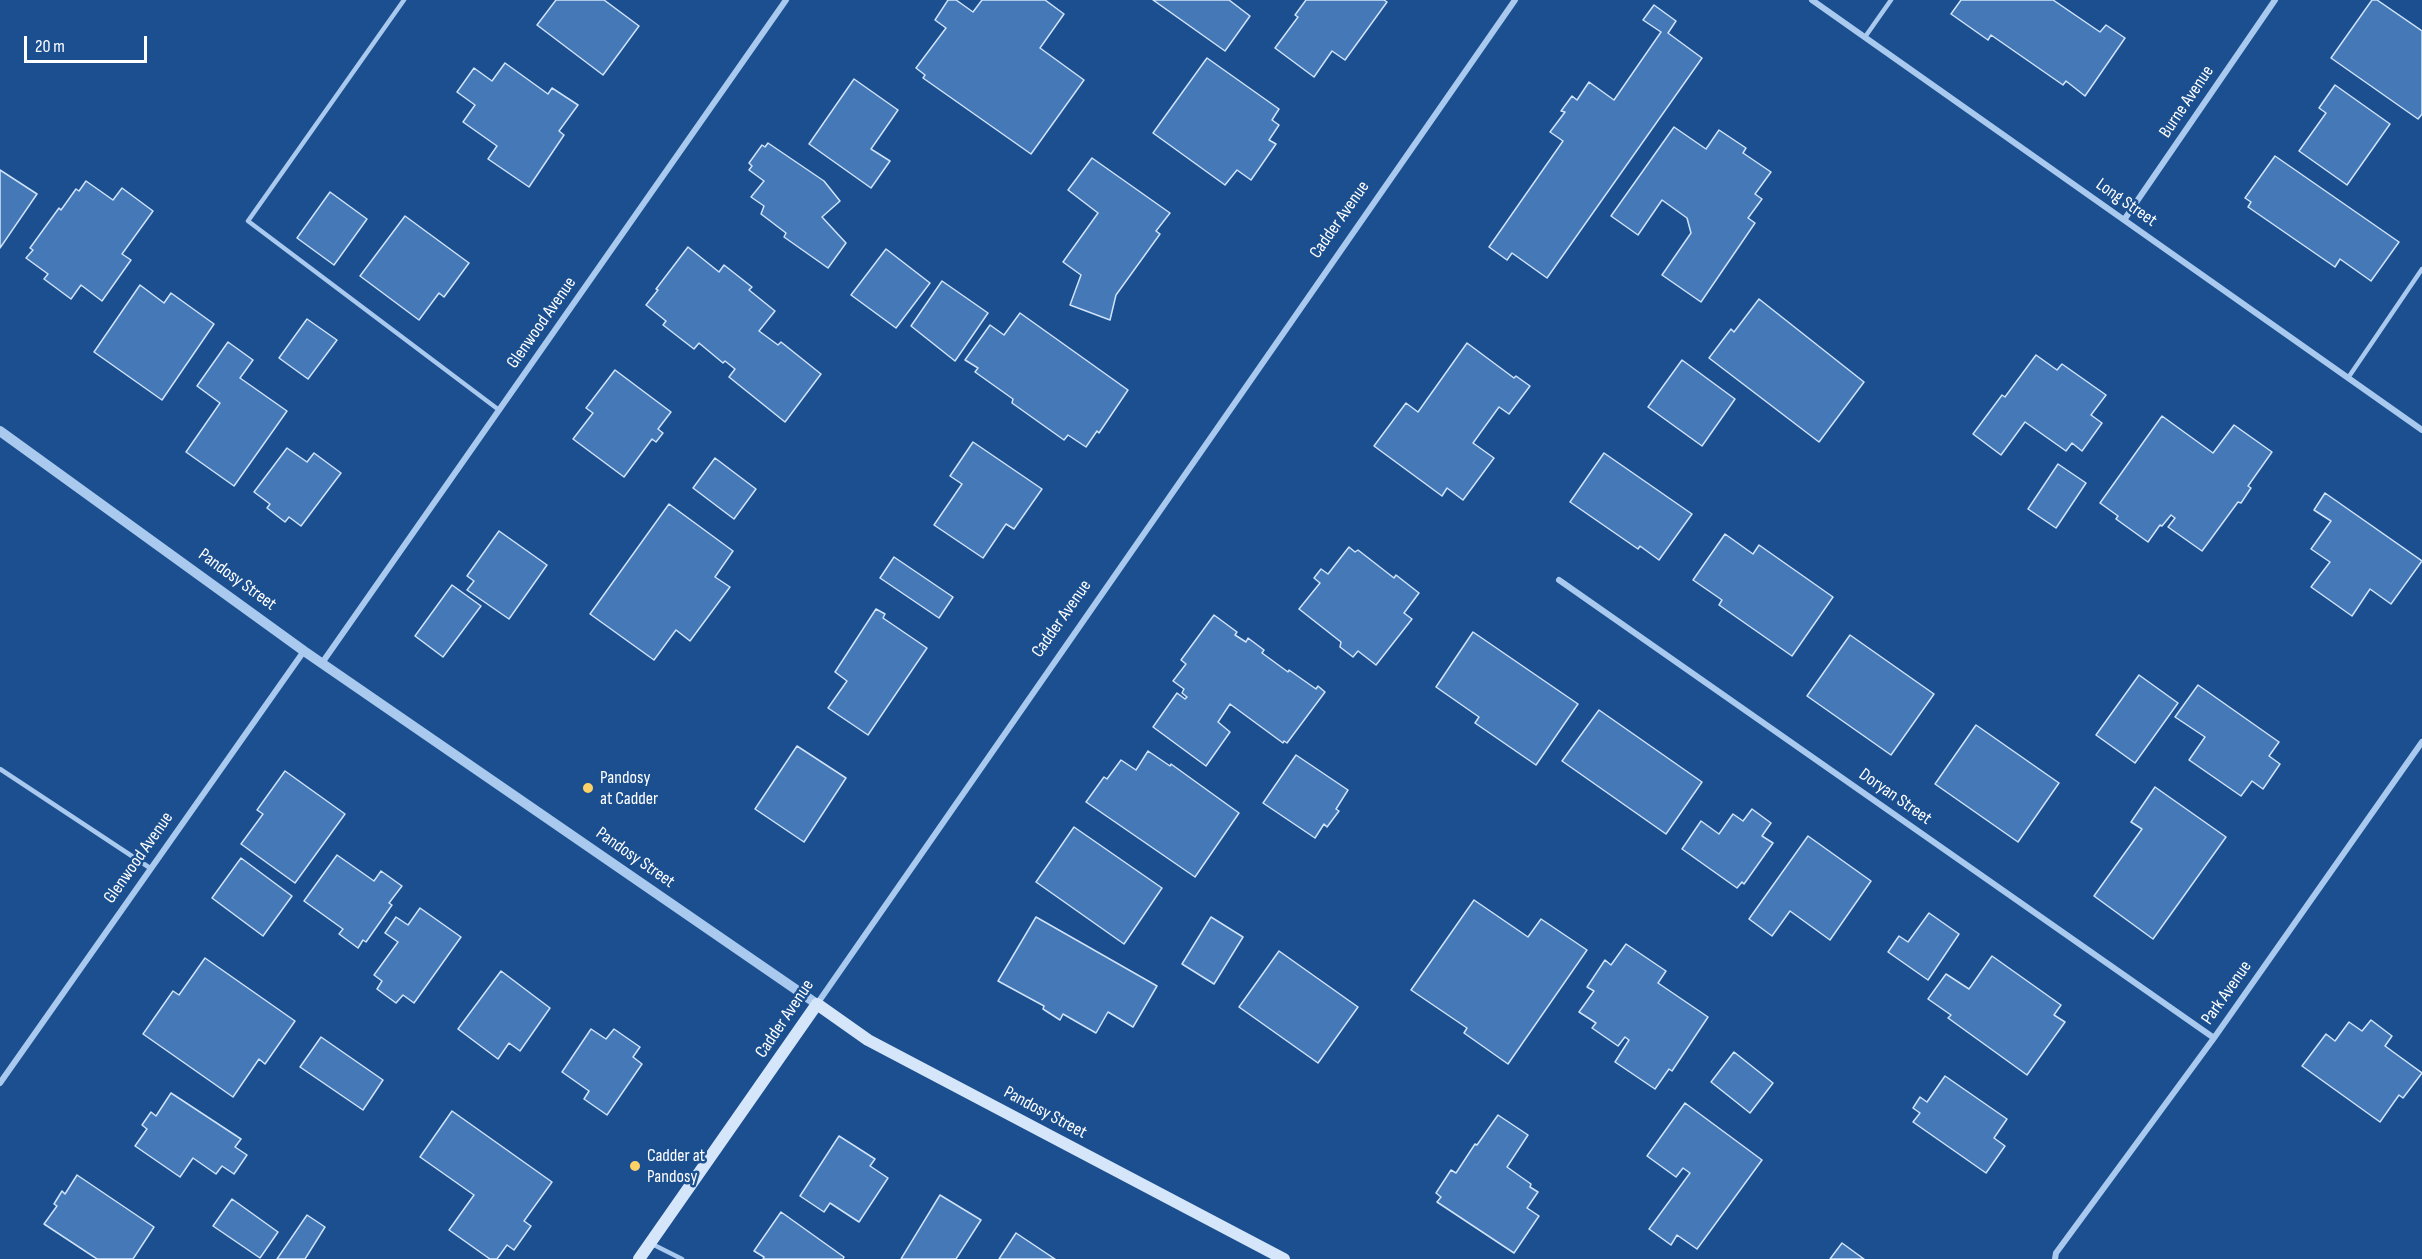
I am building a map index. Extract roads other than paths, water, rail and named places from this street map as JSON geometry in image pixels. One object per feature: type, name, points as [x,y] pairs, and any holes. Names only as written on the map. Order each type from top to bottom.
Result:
[{"type":"main road","name":"Cadder Avenue","points":[[639,1259],[817,1004]]},
{"type":"main road","name":"Pandosy Street","points":[[817,1004],[868,1040],[1284,1259]]},
{"type":"street","name":"Glenwood Avenue","points":[[322,663],[786,0]]},
{"type":"street","name":"Cadder Avenue","points":[[817,1004],[1515,0]]},
{"type":"street","name":"Long Street","points":[[1812,0],[2422,430]]},
{"type":"street","name":"Burne Avenue","points":[[2124,220],[2274,0]]},
{"type":"street","name":"Pandosy Street","points":[[0,431],[304,651],[817,1004]]},
{"type":"street","name":"Doryan Street","points":[[1559,580],[2214,1038]]},
{"type":"street","name":"Glenwood Avenue","points":[[0,1083],[304,651]]},
{"type":"street","name":"Park Avenue","points":[[2055,1259],[2056,1253],[2214,1038],[2422,742]]},
{"type":"lane","points":[[404,0],[248,221],[499,410]]},
{"type":"lane","points":[[1865,37],[1891,0]]},
{"type":"lane","points":[[2348,378],[2422,269]]},
{"type":"lane","points":[[0,769],[150,868]]},
{"type":"lane","points":[[650,1243],[682,1259]]},
{"type":"place","name":"Pandosy at Cadder","points":[[588,788]]},
{"type":"place","name":"Cadder at Pandosy","points":[[635,1166]]}]
